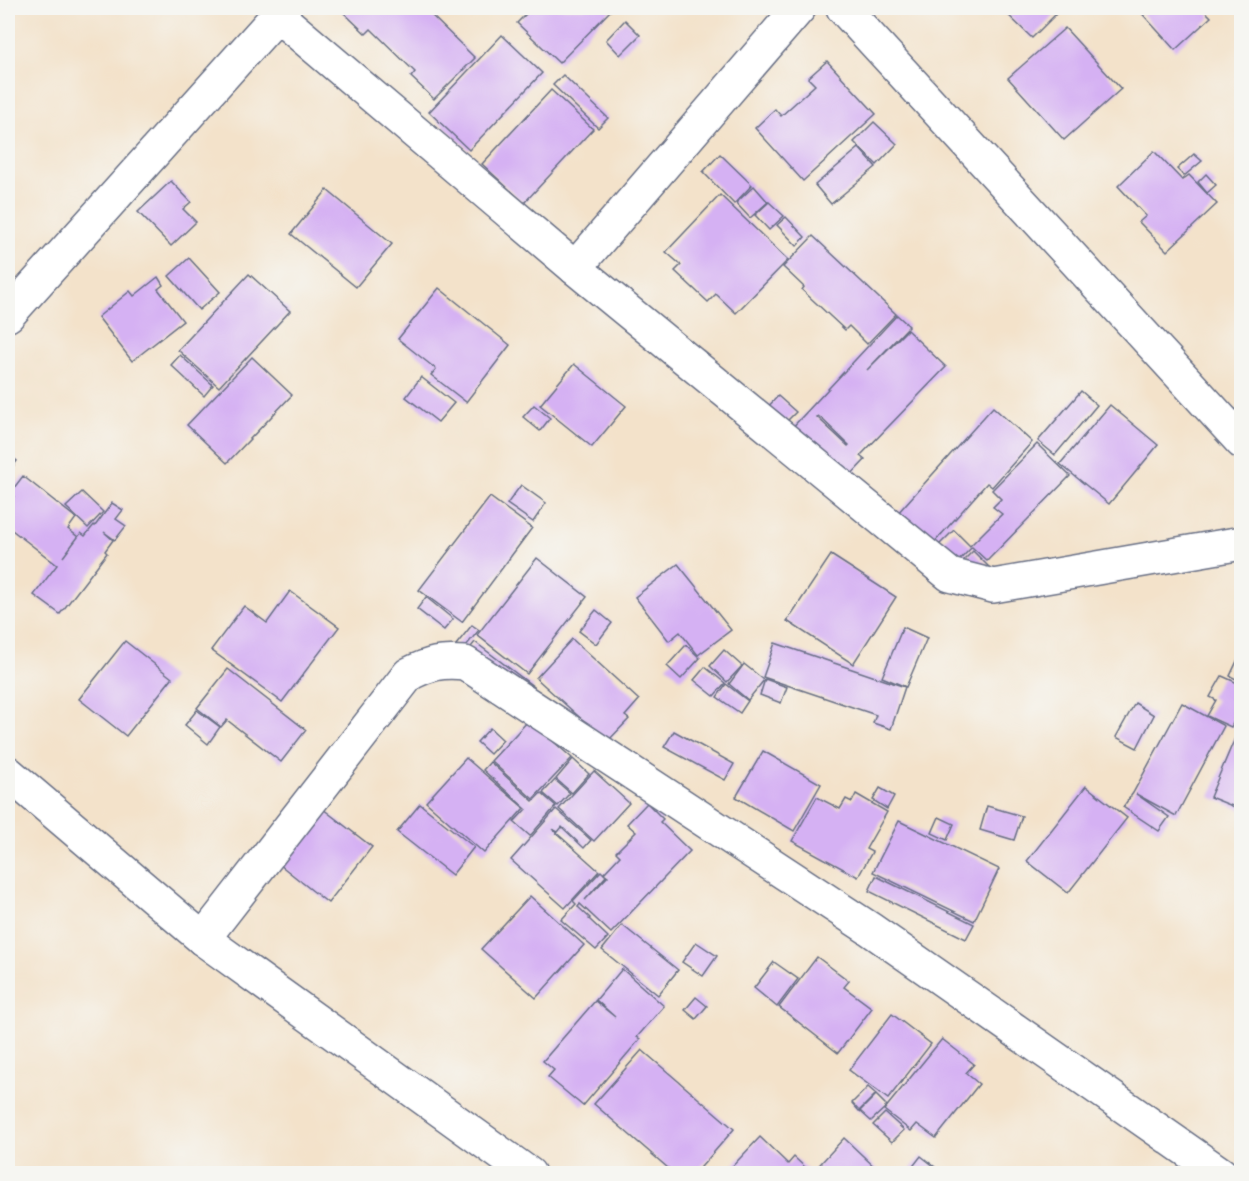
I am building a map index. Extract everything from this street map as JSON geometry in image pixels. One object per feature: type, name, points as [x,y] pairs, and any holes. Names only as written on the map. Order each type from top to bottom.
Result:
[{"type":"street","points":[[575,268],[799,8]]},
{"type":"street","points":[[843,8],[1242,442]]},
{"type":"street","points":[[8,315],[280,11],[575,268],[950,575],[993,586],[1242,543]]},
{"type":"street","points":[[203,939],[409,674],[428,665],[446,662],[465,663],[870,929],[1221,1173]]},
{"type":"street","points":[[8,773],[203,939],[529,1173]]},
{"type":"building","points":[[346,8],[424,8],[475,58],[434,99],[411,77],[415,72],[371,29],[366,34],[342,11]]},
{"type":"building","points":[[532,8],[613,8],[559,63],[517,23]]},
{"type":"building","points":[[1001,8],[1062,8],[1032,38]]},
{"type":"building","points":[[1137,8],[1202,8],[1211,17],[1175,50]]},
{"type":"building","points":[[625,20],[640,35],[620,55],[606,40]]},
{"type":"building","points":[[1065,28],[1121,89],[1064,140],[1008,78]]},
{"type":"building","points":[[502,35],[542,73],[469,150],[429,112]]},
{"type":"building","points":[[827,61],[876,114],[803,181],[755,128],[775,109],[781,116],[815,85],[808,78]]},
{"type":"building","points":[[563,75],[608,118],[598,128],[553,85]]},
{"type":"building","points":[[551,90],[593,129],[524,203],[482,164]]},
{"type":"building","points":[[874,122],[897,144],[877,165],[854,142]]},
{"type":"building","points":[[859,148],[876,167],[831,204],[815,185]]},
{"type":"building","points":[[1154,151],[1182,180],[1189,175],[1217,204],[1167,251],[1139,222],[1146,216],[1118,186]]},
{"type":"building","points":[[720,154],[752,185],[734,204],[703,172]]},
{"type":"building","points":[[1194,154],[1202,161],[1184,176],[1177,169]]},
{"type":"building","points":[[1206,174],[1216,185],[1207,193],[1198,182]]},
{"type":"building","points":[[171,181],[191,202],[183,209],[196,222],[171,246],[138,212]]},
{"type":"building","points":[[754,186],[768,202],[750,218],[736,203]]},
{"type":"building","points":[[327,190],[392,244],[356,287],[291,234]]},
{"type":"building","points":[[720,195],[788,260],[736,313],[716,294],[708,302],[675,271],[681,265],[666,252]]},
{"type":"building","points":[[769,202],[784,216],[769,230],[755,215]]},
{"type":"building","points":[[786,217],[805,237],[797,246],[777,225]]},
{"type":"building","points":[[813,236],[896,314],[867,344],[849,326],[845,330],[802,290],[804,287],[783,267]]},
{"type":"building","points":[[189,258],[220,292],[199,310],[169,276]]},
{"type":"building","points":[[249,274],[290,311],[219,387],[178,350]]},
{"type":"building","points":[[158,277],[163,285],[158,289],[183,321],[132,361],[98,317],[130,291],[134,296]]},
{"type":"building","points":[[439,288],[510,345],[466,402],[431,375],[436,369],[398,339]]},
{"type":"building","points":[[897,315],[909,326],[867,370],[907,330],[946,367],[860,456],[865,460],[846,480],[788,432]],"holes":[[[817,417],[821,418],[849,445]]]},
{"type":"building","points":[[180,355],[213,385],[204,396],[171,365]]},
{"type":"building","points":[[252,357],[292,395],[227,463],[187,425]]},
{"type":"building","points":[[574,364],[626,406],[592,447],[540,405]]},
{"type":"building","points":[[421,377],[454,403],[438,422],[406,397]]},
{"type":"building","points":[[1081,391],[1097,405],[1055,455],[1038,441]]},
{"type":"building","points":[[778,396],[796,412],[782,426],[765,410]]},
{"type":"building","points":[[534,405],[550,418],[540,431],[523,417]]},
{"type":"building","points":[[1110,405],[1158,445],[1109,504],[1060,464]]},
{"type":"building","points":[[993,407],[1032,442],[992,487],[987,483],[932,545],[897,514]]},
{"type":"building","points":[[1037,444],[1070,476],[987,561],[972,547],[954,566],[936,548],[954,530],[970,546],[1002,514],[993,507],[1001,499],[992,490]]},
{"type":"building","points":[[8,454],[17,461],[8,473]]},
{"type":"building","points":[[23,476],[76,518],[68,529],[78,537],[81,533],[85,536],[95,526],[112,503],[123,510],[116,519],[126,526],[115,540],[104,532],[113,540],[105,551],[107,553],[60,614],[34,595],[57,565],[8,527],[8,504],[14,496],[10,493]]},
{"type":"building","points":[[521,485],[546,503],[533,522],[507,504]]},
{"type":"building","points":[[82,492],[103,512],[88,528],[66,507]]},
{"type":"building","points":[[490,497],[532,528],[462,622],[419,590]]},
{"type":"building","points":[[973,551],[989,567],[978,579],[961,563]]},
{"type":"building","points":[[831,555],[896,597],[853,664],[787,621]]},
{"type":"building","points":[[537,558],[587,597],[527,674],[477,635]]},
{"type":"building","points":[[678,564],[731,630],[698,655],[680,632],[669,641],[635,597]]},
{"type":"building","points":[[290,591],[339,627],[282,702],[211,650],[244,606],[267,623]]},
{"type":"building","points":[[426,597],[453,619],[444,630],[417,609]]},
{"type":"building","points":[[596,610],[612,623],[596,644],[579,631]]},
{"type":"building","points":[[472,625],[479,630],[462,651],[456,645]]},
{"type":"building","points":[[903,627],[927,638],[906,687],[882,677]]},
{"type":"building","points":[[572,639],[639,700],[625,716],[629,719],[607,742],[536,678]]},
{"type":"building","points":[[125,641],[172,678],[126,736],[79,699]]},
{"type":"building","points":[[475,642],[534,687],[526,697],[467,652]]},
{"type":"building","points":[[775,643],[905,687],[891,729],[873,723],[876,715],[763,677]]},
{"type":"building","points":[[686,645],[700,658],[681,679],[667,666]]},
{"type":"building","points":[[724,650],[742,666],[727,682],[710,666]]},
{"type":"building","points":[[1239,657],[1242,658],[1242,682],[1230,676]]},
{"type":"building","points":[[744,664],[764,680],[748,700],[729,684]]},
{"type":"building","points":[[705,667],[725,683],[714,696],[694,680]]},
{"type":"building","points":[[228,669],[306,730],[281,762],[227,720],[221,727],[197,708]]},
{"type":"building","points":[[1222,676],[1242,685],[1242,706],[1231,727],[1207,716],[1216,700],[1210,697]]},
{"type":"building","points":[[765,679],[787,687],[781,703],[760,695]]},
{"type":"building","points":[[726,684],[748,701],[740,713],[717,697]]},
{"type":"building","points":[[1135,703],[1154,715],[1137,748],[1116,737]]},
{"type":"building","points":[[1182,703],[1224,726],[1176,816],[1136,794],[1169,817],[1159,831],[1123,807]]},
{"type":"building","points":[[197,710],[220,727],[208,744],[185,725]]},
{"type":"building","points":[[529,720],[572,758],[533,799],[491,761]]},
{"type":"building","points":[[490,728],[503,740],[490,754],[477,742]]},
{"type":"building","points":[[674,731],[734,764],[725,780],[664,747]]},
{"type":"building","points":[[1235,738],[1242,741],[1242,810],[1210,797]]},
{"type":"building","points":[[763,751],[821,784],[794,831],[736,797]]},
{"type":"building","points":[[466,758],[524,808],[484,853],[426,802]]},
{"type":"building","points":[[573,759],[589,774],[572,793],[556,779]]},
{"type":"building","points":[[490,762],[533,801],[541,793],[556,806],[530,836],[514,822],[526,809],[483,770]]},
{"type":"building","points":[[594,771],[629,803],[594,841],[559,809]]},
{"type":"building","points":[[555,780],[570,793],[558,806],[543,793]]},
{"type":"building","points":[[1086,786],[1127,818],[1068,893],[1027,861]]},
{"type":"building","points":[[880,788],[894,796],[887,809],[873,800]]},
{"type":"building","points":[[856,794],[887,812],[866,849],[872,852],[858,877],[792,841],[817,797],[840,809],[846,799],[852,802]]},
{"type":"building","points":[[314,802],[372,847],[328,903],[270,857]]},
{"type":"building","points":[[647,803],[663,819],[660,822],[690,851],[611,933],[580,904],[578,907],[608,937],[596,950],[561,920],[576,904],[573,901],[601,871],[606,876],[585,900],[608,876],[604,873],[620,856],[616,852],[636,832],[627,824]]},
{"type":"building","points":[[420,804],[474,847],[452,875],[397,832]]},
{"type":"building","points":[[987,806],[1022,816],[1014,840],[980,830]]},
{"type":"building","points":[[556,809],[591,840],[584,848],[562,827],[558,832],[552,829],[599,871],[565,908],[511,860]]},
{"type":"building","points":[[939,817],[954,824],[947,840],[932,833]]},
{"type":"building","points":[[899,821],[999,869],[974,921],[873,872]]},
{"type":"building","points":[[876,876],[974,924],[966,939],[869,891]]},
{"type":"building","points":[[530,896],[584,945],[536,998],[481,949]]},
{"type":"building","points":[[622,925],[678,970],[658,995],[602,950]]},
{"type":"building","points":[[696,942],[717,956],[703,976],[682,962]]},
{"type":"building","points":[[817,957],[849,981],[844,987],[872,1008],[838,1053],[779,1007]]},
{"type":"building","points":[[774,962],[798,979],[777,1007],[754,988]]},
{"type":"building","points":[[622,969],[664,1006],[637,1037],[640,1039],[583,1106],[548,1077],[554,1070],[543,1061],[595,1001],[615,1017],[596,1000]]},
{"type":"building","points":[[696,997],[707,1006],[696,1019],[685,1010]]},
{"type":"building","points":[[892,1014],[931,1044],[888,1099],[849,1070]]},
{"type":"building","points":[[942,1039],[974,1064],[966,1073],[979,1084],[936,1138],[917,1124],[911,1131],[884,1110]]},
{"type":"building","points":[[642,1050],[734,1129],[695,1174],[675,1174],[594,1104]]},
{"type":"building","points":[[868,1087],[876,1094],[859,1111],[852,1103]]},
{"type":"building","points":[[876,1095],[887,1106],[871,1121],[860,1111]]},
{"type":"building","points":[[885,1113],[904,1130],[892,1142],[873,1125]]},
{"type":"building","points":[[760,1137],[788,1164],[794,1157],[808,1170],[804,1174],[725,1174]]},
{"type":"building","points":[[844,1138],[882,1174],[811,1174]]},
{"type":"building","points":[[921,1156],[944,1174],[907,1174]]}]
